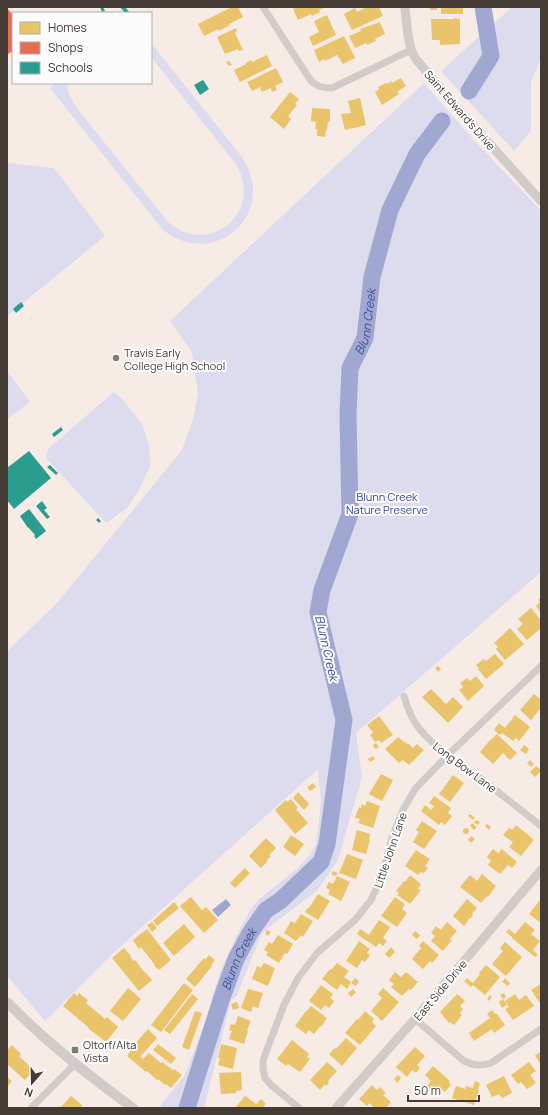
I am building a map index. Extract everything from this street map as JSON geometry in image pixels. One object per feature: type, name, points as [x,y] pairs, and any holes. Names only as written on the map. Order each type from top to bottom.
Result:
[{"type":"main road","points":[[7,1002],[28,1023],[75,1064],[133,1108]]},
{"type":"street","points":[[262,7],[310,81],[318,87],[332,88],[411,50]]},
{"type":"street","name":"Saint Edward's Drive","points":[[405,7],[409,42],[415,58],[452,102],[541,201]]},
{"type":"street","name":"Little John Lane","points":[[299,1108],[265,1078],[263,1069],[263,1061],[284,1004],[298,978],[317,953],[355,920],[371,900],[382,877],[392,837],[403,810],[415,789],[448,755],[541,666]]},
{"type":"street","name":"Long Bow Lane","points":[[404,696],[407,707],[416,724],[427,737],[448,755],[500,793],[541,826]]},
{"type":"street","name":"East Side Drive","points":[[336,1108],[415,1019],[541,870]]},
{"type":"street","points":[[415,1019],[464,1061],[478,1066],[491,1063],[541,1029]]},
{"type":"street","points":[[31,1108],[75,1064]]},
{"type":"green space","points":[[512,7],[541,7],[541,58],[531,82],[531,131],[514,151],[441,71]]},
{"type":"green space","points":[[152,44],[242,157],[251,178],[253,198],[247,216],[236,230],[221,240],[202,244],[183,241],[163,230],[50,88],[54,84],[67,84],[69,94],[76,107],[169,223],[185,232],[202,235],[217,232],[229,223],[239,211],[243,197],[243,180],[235,163],[152,58]]},
{"type":"green space","name":"Blunn Creek Nature Preserve","points":[[424,83],[471,137],[541,211],[541,572],[356,733],[362,777],[338,860],[317,891],[270,926],[261,935],[237,995],[231,1001],[204,1108],[163,1108],[160,1106],[185,1075],[209,1011],[220,972],[250,910],[259,899],[297,869],[310,855],[316,844],[321,802],[318,769],[111,955],[45,1021],[7,976],[7,651],[57,603],[182,450],[193,420],[198,393],[192,352],[170,321]]},
{"type":"green space","points":[[7,163],[54,168],[105,236],[7,316]]},
{"type":"green space","points":[[7,371],[30,402],[7,419]]},
{"type":"green space","points":[[114,392],[123,400],[142,424],[149,445],[150,466],[140,488],[128,507],[106,523],[46,458],[48,449]]},
{"type":"water","points":[[226,899],[231,905],[218,917],[212,910]]},
{"type":"building: Homes","points":[[232,7],[238,7],[243,17],[219,31],[218,29],[204,36],[198,24]]},
{"type":"building: Homes","points":[[297,7],[326,7],[319,10],[320,12],[312,16],[311,14],[298,20],[293,9]]},
{"type":"building: Homes","points":[[367,7],[379,7],[383,16],[352,30],[344,14],[355,8],[357,12]]},
{"type":"building: Homes","points":[[430,7],[437,7],[437,10],[430,10]]},
{"type":"building: Homes","points":[[441,7],[463,7],[463,14],[441,14]]},
{"type":"building: Homes","points":[[327,15],[336,35],[313,46],[309,37],[319,32],[314,21]]},
{"type":"building: Homes","points":[[431,19],[460,19],[460,44],[440,45],[440,40],[432,40]]},
{"type":"building: Homes","points":[[380,22],[385,34],[375,39],[376,41],[367,45],[366,43],[355,48],[349,36],[361,31],[360,29]]},
{"type":"building: Homes","points":[[236,28],[237,32],[235,33],[243,50],[239,51],[238,49],[225,54],[217,37]]},
{"type":"building: Homes","points":[[344,36],[355,58],[343,64],[337,55],[325,61],[324,59],[319,62],[314,50]]},
{"type":"building: Homes","points":[[267,55],[272,66],[240,82],[234,70],[251,60],[252,62]]},
{"type":"building: Homes","points":[[229,61],[232,65],[229,66],[226,62]]},
{"type":"building: Homes","points":[[276,68],[283,82],[275,86],[277,90],[272,92],[271,88],[262,92],[260,87],[252,91],[247,82]]},
{"type":"building: Homes","points":[[401,78],[406,86],[397,92],[399,94],[382,105],[375,92],[379,89],[378,87],[391,81],[392,83]]},
{"type":"building: Homes","points":[[290,92],[299,99],[295,104],[297,105],[288,116],[291,119],[284,129],[270,117]]},
{"type":"building: Homes","points":[[360,98],[366,125],[345,130],[341,114],[351,113],[348,101]]},
{"type":"building: Homes","points":[[312,108],[330,109],[330,122],[328,122],[325,137],[317,136],[317,129],[315,129],[316,122],[311,121]]},
{"type":"building: Homes","points":[[541,598],[541,613],[536,606],[540,602],[538,600]]},
{"type":"building: Homes","points":[[531,608],[541,620],[541,628],[527,640],[517,629],[523,624],[518,619]]},
{"type":"building: Homes","points":[[510,628],[524,644],[505,660],[496,649],[498,647],[494,643]]},
{"type":"building: Homes","points":[[495,654],[504,664],[486,679],[476,665],[484,659],[486,661]]},
{"type":"building: Homes","points":[[438,666],[441,669],[438,672],[435,668]]},
{"type":"building: Homes","points":[[476,676],[484,686],[468,701],[459,690],[463,687],[460,683],[467,678],[470,681]]},
{"type":"building: Homes","points":[[431,689],[446,704],[453,697],[463,707],[448,723],[422,697]]},
{"type":"building: Homes","points":[[534,694],[541,700],[541,708],[531,720],[520,710]]},
{"type":"building: Homes","points":[[515,715],[530,727],[519,741],[516,738],[513,741],[502,733],[500,735],[494,730],[499,723],[505,728]]},
{"type":"building: Homes","points":[[379,716],[393,735],[381,743],[379,740],[375,742],[370,735],[373,732],[367,725]]},
{"type":"building: Homes","points":[[497,734],[517,753],[510,760],[503,753],[493,764],[480,752]]},
{"type":"building: Homes","points":[[398,737],[413,748],[417,744],[424,750],[409,765],[403,760],[399,763],[385,749]]},
{"type":"building: Homes","points":[[376,743],[379,747],[375,749],[373,745]]},
{"type":"building: Homes","points":[[524,745],[529,749],[526,754],[520,750]]},
{"type":"building: Homes","points":[[373,756],[375,759],[370,762],[368,759]]},
{"type":"building: Homes","points":[[530,760],[534,764],[531,767],[527,763]]},
{"type":"building: Homes","points":[[536,766],[541,771],[535,777],[530,772]]},
{"type":"building: Homes","points":[[381,774],[393,780],[382,801],[369,794]]},
{"type":"building: Homes","points":[[453,775],[464,783],[450,802],[439,794]]},
{"type":"building: Homes","points":[[313,783],[316,787],[310,791],[307,787]]},
{"type":"building: Homes","points":[[298,792],[309,804],[304,810],[293,798]]},
{"type":"building: Homes","points":[[434,796],[451,808],[448,813],[452,816],[445,825],[441,822],[439,825],[421,811],[425,805],[431,810],[434,806],[429,803]]},
{"type":"building: Homes","points":[[291,799],[298,808],[296,809],[308,823],[295,834],[275,810],[286,800],[287,802]]},
{"type":"building: Homes","points":[[367,801],[380,806],[373,828],[358,823],[360,819],[355,818],[359,807],[361,808],[362,804],[365,806]]},
{"type":"building: Homes","points":[[470,814],[475,818],[473,820],[468,816]]},
{"type":"building: Homes","points":[[476,820],[480,822],[478,825],[474,823]]},
{"type":"building: Homes","points":[[422,821],[437,831],[424,849],[413,842],[419,832],[416,830]]},
{"type":"building: Homes","points":[[472,823],[477,827],[474,830],[470,826]]},
{"type":"building: Homes","points":[[487,824],[491,827],[489,830],[485,826]]},
{"type":"building: Homes","points":[[516,825],[534,840],[521,856],[509,847],[513,842],[503,835],[509,828],[512,830]]},
{"type":"building: Homes","points":[[466,828],[469,831],[466,834],[463,831]]},
{"type":"building: Homes","points":[[357,830],[370,834],[366,854],[352,850]]},
{"type":"building: Homes","points":[[291,835],[304,844],[295,856],[283,847]]},
{"type":"building: Homes","points":[[471,836],[475,839],[471,843],[468,840]]},
{"type":"building: Homes","points":[[266,838],[276,848],[269,855],[271,856],[261,868],[249,856]]},
{"type":"building: Homes","points":[[493,849],[498,853],[502,849],[517,862],[512,868],[508,865],[500,874],[488,865],[491,861],[487,857]]},
{"type":"building: Homes","points":[[416,850],[430,859],[425,866],[428,868],[424,873],[421,872],[418,875],[405,866]]},
{"type":"building: Homes","points":[[347,854],[363,860],[356,879],[339,873]]},
{"type":"building: Homes","points":[[245,868],[250,873],[235,888],[230,883]]},
{"type":"building: Homes","points":[[333,871],[338,873],[336,876],[331,874]]},
{"type":"building: Homes","points":[[482,874],[496,886],[488,897],[487,896],[481,903],[460,887],[470,875],[477,881]]},
{"type":"building: Homes","points":[[410,875],[421,884],[418,889],[421,890],[410,904],[397,895],[399,893],[396,891]]},
{"type":"building: Homes","points":[[337,876],[350,882],[341,901],[328,894],[330,890],[326,888],[329,882],[333,884]]},
{"type":"building: Homes","points":[[318,894],[330,901],[318,920],[305,912]]},
{"type":"building: Homes","points":[[191,897],[202,910],[206,907],[218,920],[204,933],[180,906]]},
{"type":"building: Homes","points":[[395,897],[405,904],[402,909],[407,913],[397,927],[381,916]]},
{"type":"building: Homes","points":[[467,899],[477,908],[464,926],[453,916]]},
{"type":"building: Homes","points":[[541,899],[541,923],[529,914]]},
{"type":"building: Homes","points":[[174,902],[179,908],[157,926],[153,921]]},
{"type":"building: Homes","points":[[301,914],[313,921],[303,937],[301,935],[296,941],[284,933],[291,921],[295,923]]},
{"type":"building: Homes","points":[[379,920],[390,927],[383,938],[387,941],[383,946],[379,943],[376,947],[357,934],[360,929],[369,935]]},
{"type":"building: Homes","points":[[152,922],[157,928],[152,932],[147,925]]},
{"type":"building: Homes","points":[[447,922],[457,931],[443,951],[431,941],[435,936],[431,933],[436,926],[441,930]]},
{"type":"building: Homes","points":[[525,922],[535,930],[531,934],[540,941],[533,950],[538,955],[535,957],[506,932],[509,929],[515,934]]},
{"type":"building: Homes","points":[[184,924],[195,937],[174,956],[163,943]]},
{"type":"building: Homes","points":[[147,929],[171,960],[159,970],[141,947],[139,949],[133,940]]},
{"type":"building: Homes","points":[[267,930],[271,932],[268,936],[265,934]]},
{"type":"building: Homes","points":[[415,931],[420,935],[417,939],[412,935]]},
{"type":"building: Homes","points":[[278,935],[293,944],[279,963],[266,955],[268,952],[264,950],[269,942],[272,944]]},
{"type":"building: Homes","points":[[359,941],[370,949],[367,953],[370,955],[365,962],[362,960],[357,968],[346,961]]},
{"type":"building: Homes","points":[[423,941],[439,955],[432,963],[430,961],[423,969],[412,959],[421,948],[419,946]]},
{"type":"building: Homes","points":[[505,942],[522,957],[506,976],[492,964],[503,951],[500,948]]},
{"type":"building: Homes","points":[[391,947],[395,952],[389,958],[385,954]]},
{"type":"building: Homes","points":[[124,948],[131,956],[130,957],[134,961],[135,960],[152,980],[139,991],[112,958]]},
{"type":"building: Homes","points":[[209,955],[215,960],[195,987],[186,979],[204,958],[205,960]]},
{"type":"building: Homes","points":[[264,963],[275,968],[268,986],[252,979],[257,966],[261,968]]},
{"type":"building: Homes","points":[[337,963],[349,971],[344,977],[351,982],[347,989],[341,984],[337,990],[322,979]]},
{"type":"building: Homes","points":[[486,965],[500,977],[485,995],[473,985],[471,987],[464,981],[467,978],[473,983]]},
{"type":"building: Homes","points":[[395,972],[401,977],[406,972],[418,982],[411,990],[409,989],[402,996],[391,987],[394,984],[389,980]]},
{"type":"building: Homes","points":[[355,978],[359,981],[356,986],[351,983]]},
{"type":"building: Homes","points":[[505,978],[510,983],[508,986],[502,982]]},
{"type":"building: Homes","points":[[184,983],[193,990],[161,1032],[151,1025]]},
{"type":"building: Homes","points":[[541,984],[541,1001],[539,1002],[531,990]]},
{"type":"building: Homes","points":[[321,985],[333,994],[330,998],[334,1001],[329,1008],[325,1005],[321,1010],[309,1001]]},
{"type":"building: Homes","points":[[128,988],[141,999],[123,1021],[110,1011]]},
{"type":"building: Homes","points":[[383,988],[399,1002],[382,1021],[371,1011],[382,998],[378,994]]},
{"type":"building: Homes","points":[[248,989],[263,993],[258,1008],[253,1006],[251,1012],[241,1008]]},
{"type":"building: Homes","points":[[353,989],[356,992],[351,997],[348,993]]},
{"type":"building: Homes","points":[[74,993],[77,996],[79,993],[88,1000],[86,1003],[105,1019],[107,1017],[118,1027],[106,1042],[63,1006]]},
{"type":"building: Homes","points":[[504,993],[506,997],[503,999],[500,995]]},
{"type":"building: Homes","points":[[192,994],[198,999],[170,1034],[164,1030]]},
{"type":"building: Homes","points":[[457,994],[465,1001],[460,1006],[463,1009],[460,1013],[462,1015],[454,1025],[450,1022],[449,1023],[440,1012]]},
{"type":"building: Homes","points":[[515,994],[519,1000],[526,995],[534,1006],[513,1020],[505,1009],[509,1007],[505,1001]]},
{"type":"building: Homes","points":[[490,995],[492,997],[489,1001],[487,999]]},
{"type":"building: Homes","points":[[503,999],[507,1005],[502,1008],[499,1002]]},
{"type":"building: Homes","points":[[237,1002],[239,1008],[233,1010],[231,1004]]},
{"type":"building: Homes","points":[[311,1006],[327,1018],[314,1034],[309,1030],[306,1034],[295,1026]]},
{"type":"building: Homes","points":[[492,1010],[505,1025],[494,1033],[492,1029],[474,1041],[469,1033],[490,1018],[487,1014]]},
{"type":"building: Homes","points":[[195,1011],[202,1013],[189,1050],[182,1047]]},
{"type":"building: Homes","points":[[365,1011],[374,1019],[372,1022],[376,1026],[360,1045],[345,1033]]},
{"type":"building: Homes","points":[[238,1016],[251,1021],[247,1030],[244,1044],[229,1039],[232,1031],[229,1030],[231,1024],[235,1025]]},
{"type":"building: Homes","points":[[148,1029],[157,1038],[140,1057],[143,1059],[149,1053],[161,1063],[162,1062],[182,1075],[171,1088],[158,1079],[157,1080],[147,1071],[146,1072],[127,1056],[134,1045]]},
{"type":"building: Homes","points":[[346,1038],[357,1048],[342,1066],[329,1054]]},
{"type":"building: Homes","points":[[292,1040],[309,1054],[307,1057],[310,1059],[300,1072],[288,1064],[286,1066],[277,1059]]},
{"type":"building: Homes","points":[[158,1044],[176,1058],[171,1064],[153,1050]]},
{"type":"building: Homes","points":[[221,1044],[237,1048],[233,1069],[218,1065]]},
{"type":"building: Homes","points":[[12,1045],[21,1054],[19,1056],[34,1070],[25,1080],[7,1064],[7,1050]]},
{"type":"building: Homes","points":[[415,1047],[425,1056],[417,1065],[420,1068],[416,1073],[412,1070],[407,1077],[396,1067]]},
{"type":"building: Homes","points":[[541,1052],[541,1065],[535,1055]]},
{"type":"building: Homes","points":[[327,1062],[337,1071],[328,1081],[329,1083],[326,1086],[325,1084],[320,1090],[310,1080]]},
{"type":"building: Homes","points":[[529,1062],[536,1071],[530,1075],[536,1083],[527,1089],[521,1082],[518,1084],[511,1075]]},
{"type":"building: Homes","points":[[433,1066],[450,1081],[449,1083],[451,1085],[445,1092],[443,1090],[441,1091],[440,1089],[435,1094],[427,1086],[431,1081],[425,1075]]},
{"type":"building: Homes","points":[[241,1072],[242,1090],[236,1091],[236,1093],[221,1094],[219,1073]]},
{"type":"building: Homes","points":[[398,1075],[401,1078],[397,1083],[394,1079]]},
{"type":"building: Homes","points":[[504,1076],[512,1093],[502,1098],[499,1094],[492,1097],[486,1085]]},
{"type":"building: Homes","points":[[7,1077],[12,1081],[7,1087]]},
{"type":"building: Homes","points":[[475,1081],[480,1083],[474,1105],[452,1098],[456,1086],[465,1089],[466,1086],[473,1088]]},
{"type":"building: Homes","points":[[372,1085],[377,1090],[380,1087],[386,1093],[383,1095],[391,1102],[386,1108],[375,1108],[369,1103],[367,1106],[359,1099]]},
{"type":"building: Homes","points":[[71,1096],[82,1105],[81,1106],[83,1108],[60,1108]]},
{"type":"building: Homes","points":[[245,1096],[256,1104],[261,1099],[266,1104],[262,1108],[235,1108]]},
{"type":"building: Shops","points":[[7,8],[12,14],[12,53],[11,52],[7,55]]},
{"type":"building: Schools","points":[[100,7],[103,7],[105,11],[102,12]]},
{"type":"building: Schools","points":[[120,7],[125,7],[129,12],[124,12]]},
{"type":"building: Schools","points":[[203,80],[209,89],[200,95],[194,85]]},
{"type":"building: Schools","points":[[21,302],[24,306],[16,313],[13,309]]},
{"type":"building: Schools","points":[[61,427],[63,430],[54,437],[52,434]]},
{"type":"building: Schools","points":[[29,451],[51,478],[14,509],[7,500],[7,468]]},
{"type":"building: Schools","points":[[50,465],[58,473],[56,475],[47,467]]},
{"type":"building: Schools","points":[[42,501],[47,508],[44,510],[50,517],[47,519],[36,506]]},
{"type":"building: Schools","points":[[29,509],[46,531],[36,539],[34,536],[35,535],[20,516]]},
{"type":"building: Schools","points":[[98,518],[101,521],[99,523],[96,520]]},
{"type":"waterway","name":"Blunn Creek","points":[[469,91],[491,56],[483,7]]},
{"type":"waterway","name":"Blunn Creek","points":[[187,1108],[221,1000],[236,959],[250,933],[266,910],[280,901],[321,862],[327,844],[344,720],[318,612],[322,590],[350,514],[348,414],[350,368],[365,338],[372,277],[390,210],[417,154],[442,121]]},
{"type":"place","name":"Travis Early College High School","points":[[116,358]]},
{"type":"place","name":"Oltorf/Alta Vista","points":[[75,1050]]}]
